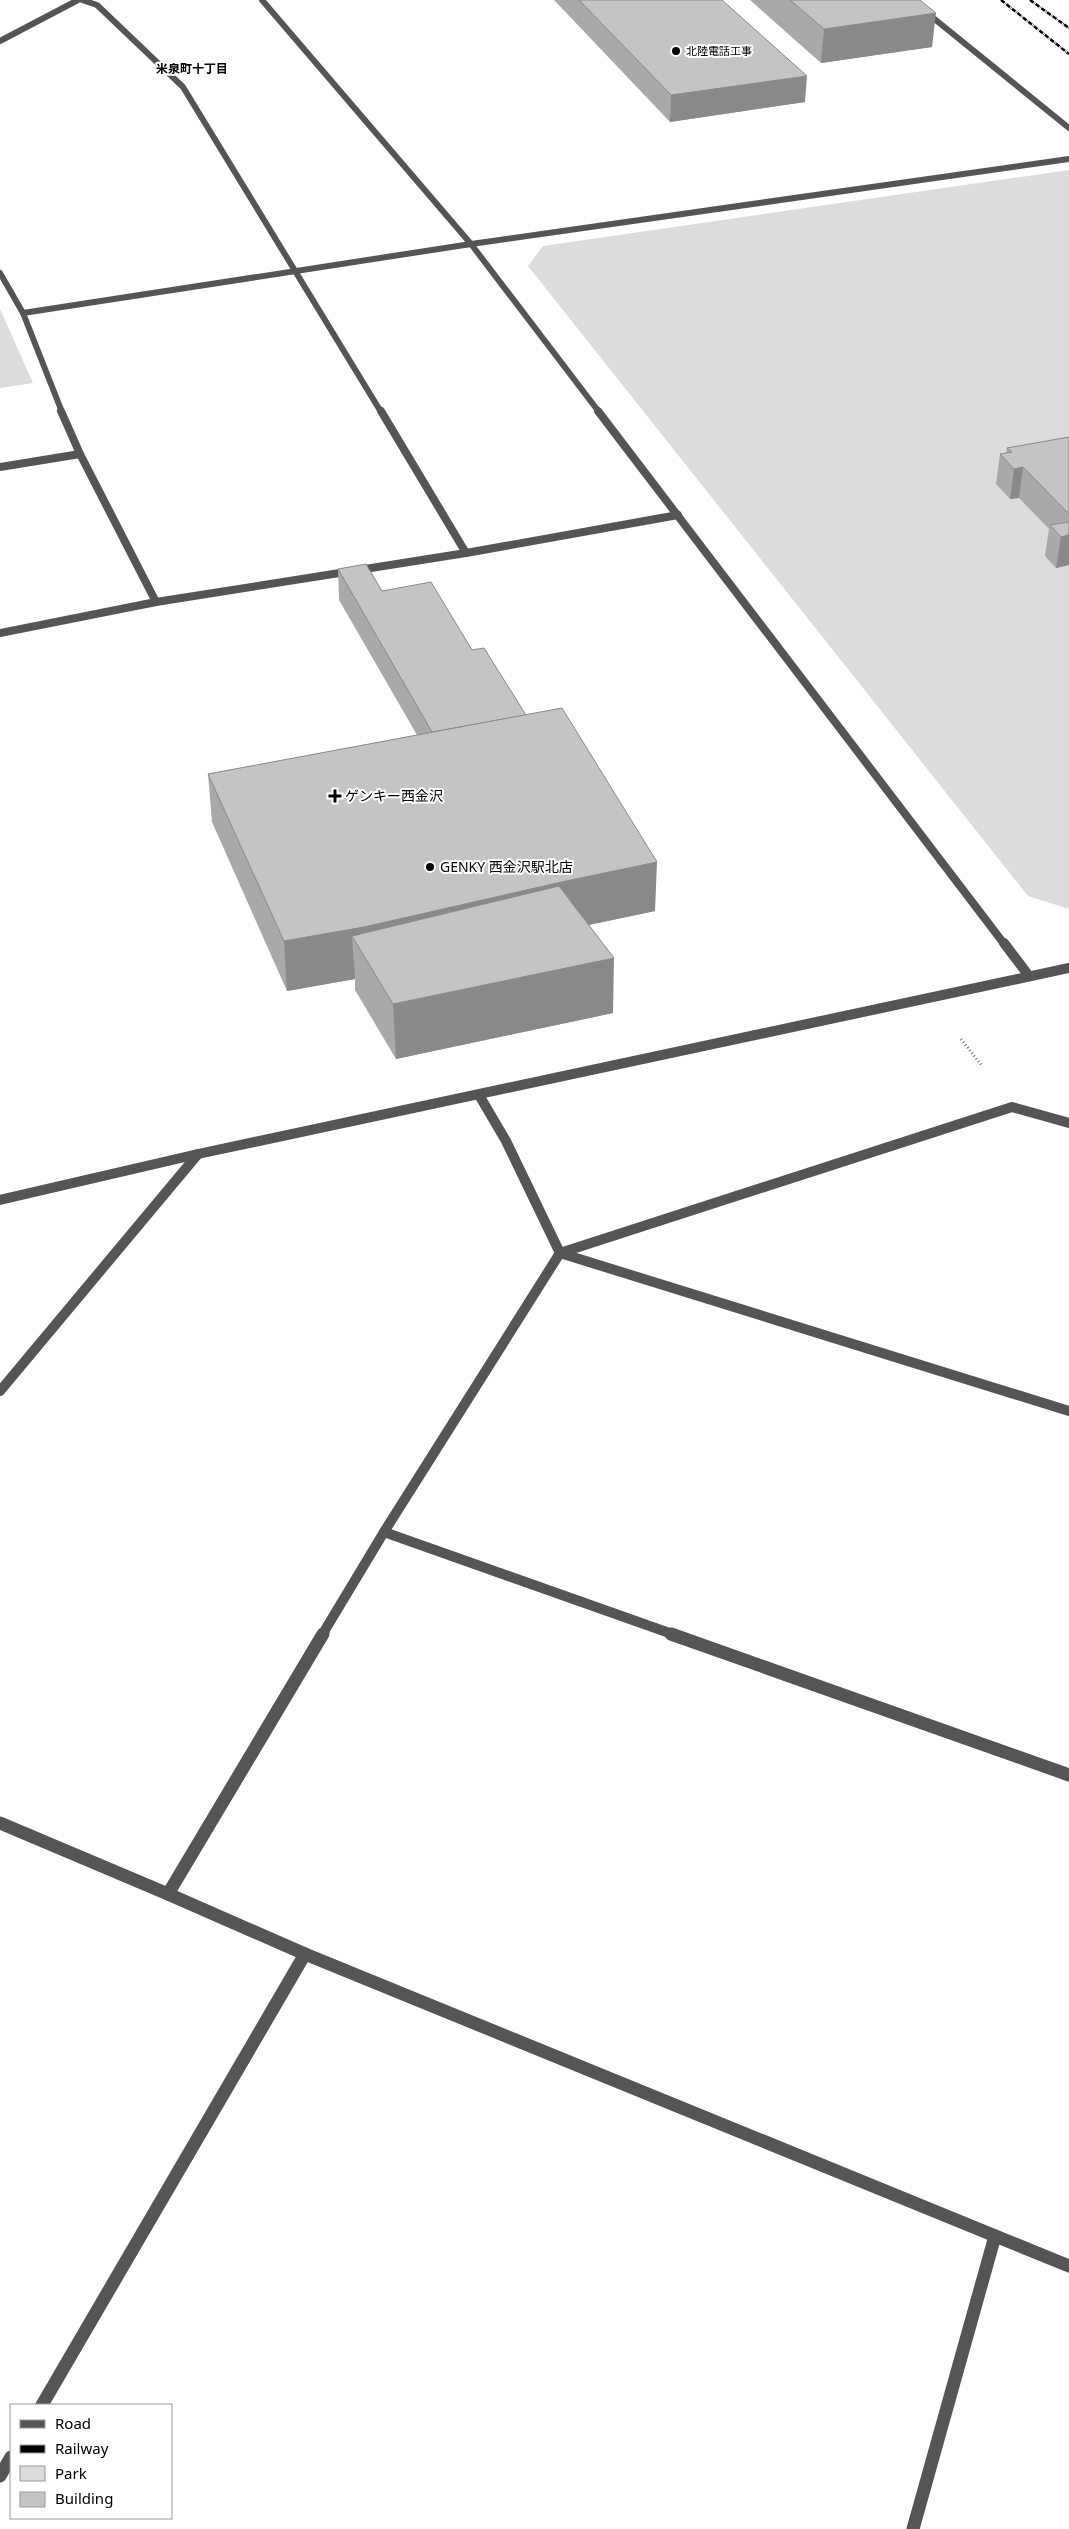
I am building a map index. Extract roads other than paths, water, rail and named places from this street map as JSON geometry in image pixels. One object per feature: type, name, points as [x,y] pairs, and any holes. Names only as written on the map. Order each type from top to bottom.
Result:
[{"type":"street","points":[[0,41],[78,0]]},
{"type":"street","points":[[82,0],[97,5],[183,87],[297,271],[466,553]]},
{"type":"street","points":[[262,0],[471,244],[1029,976]]},
{"type":"street","points":[[911,0],[1069,128]]},
{"type":"street","points":[[23,313],[471,244],[1069,159]]},
{"type":"street","points":[[0,273],[23,313],[43,368],[80,454],[156,602]]},
{"type":"street","points":[[0,467],[80,454]]},
{"type":"street","points":[[0,633],[156,602],[466,553],[678,515]]},
{"type":"street","points":[[0,1200],[198,1154],[1069,968]]},
{"type":"street","points":[[479,1095],[506,1141],[560,1253],[1069,1411]]},
{"type":"street","points":[[168,1894],[384,1532],[560,1253],[1012,1107],[1069,1123]]},
{"type":"street","points":[[0,1392],[198,1154]]},
{"type":"street","points":[[384,1532],[1069,1775]]},
{"type":"street","points":[[0,1823],[305,1954],[1069,2266]]},
{"type":"street","points":[[43,2404],[305,1954]]},
{"type":"street","points":[[913,2529],[996,2236]]},
{"type":"street","points":[[0,2476],[10,2459]]},
{"type":"railway","points":[[1001,0],[1069,54]]},
{"type":"railway","points":[[1030,0],[1069,28]]},
{"type":"place","name":"北陸電話工事","points":[[676,51]]},
{"type":"place","name":"ゲンキー西金沢","points":[[335,796]]},
{"type":"place","name":"GENKY 西金沢駅北店","points":[[430,867]]},
{"type":"district","name":"米泉町十丁目","points":[[192,69]]}]
